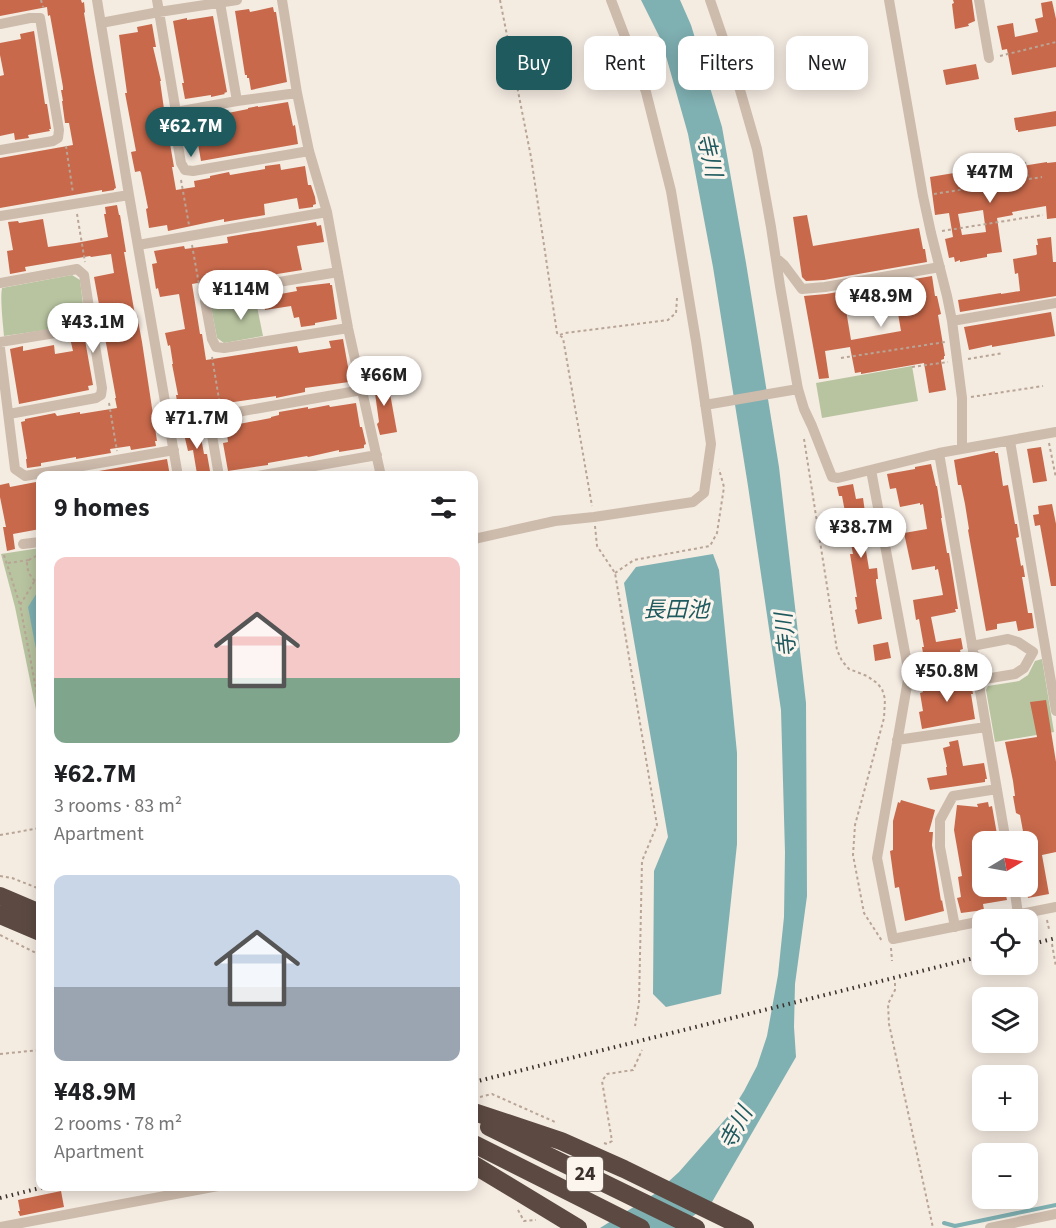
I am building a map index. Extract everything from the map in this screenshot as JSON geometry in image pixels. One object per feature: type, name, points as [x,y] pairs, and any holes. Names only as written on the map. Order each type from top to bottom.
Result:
[{"type":"highway","points":[[0,894],[36,909]]},
{"type":"highway","points":[[0,917],[36,932]]},
{"type":"highway","points":[[478,1113],[561,1141],[745,1228]]},
{"type":"highway","name":"24","points":[[478,1121],[696,1228]]},
{"type":"highway","points":[[478,1127],[679,1228]]},
{"type":"highway","points":[[478,1146],[641,1228]]},
{"type":"highway","name":"24","points":[[478,1154],[622,1228]]},
{"type":"highway","points":[[478,1167],[578,1228]]},
{"type":"street","points":[[97,0],[177,471]]},
{"type":"street","points":[[157,0],[176,112],[174,122],[181,163],[185,170],[194,171],[309,151]]},
{"type":"street","points":[[101,23],[237,0]]},
{"type":"street","points":[[282,0],[309,151],[327,212],[348,328],[380,471]]},
{"type":"street","points":[[478,538],[555,521],[693,502],[704,493],[711,444],[709,404],[670,191],[645,92],[611,0]]},
{"type":"street","points":[[710,0],[757,148],[795,390],[832,477],[838,478],[962,448],[1052,433]]},
{"type":"street","points":[[889,0],[923,196],[952,321],[962,398],[962,448]]},
{"type":"street","points":[[979,0],[989,58]]},
{"type":"street","points":[[220,3],[237,101]]},
{"type":"street","points":[[0,24],[40,18],[59,130],[58,138],[53,141],[0,150]]},
{"type":"street","points":[[176,112],[297,93]]},
{"type":"street","points":[[0,216],[129,195]]},
{"type":"street","points":[[138,245],[327,212]]},
{"type":"street","points":[[776,258],[802,289],[940,267]]},
{"type":"street","points":[[0,283],[77,269],[84,275],[102,388],[101,394],[96,398],[9,414]]},
{"type":"street","points":[[338,272],[214,293],[208,296],[206,301],[212,339],[216,347],[224,348],[348,328]]},
{"type":"street","points":[[952,321],[1056,303]]},
{"type":"street","points":[[0,342],[92,327]]},
{"type":"street","points":[[0,348],[15,469],[25,476],[36,474]]},
{"type":"street","points":[[170,424],[362,390]]},
{"type":"street","points":[[709,404],[795,390]]},
{"type":"street","points":[[209,418],[218,471]]},
{"type":"street","points":[[1010,441],[1051,649],[1056,711]]},
{"type":"street","points":[[52,471],[174,450]]},
{"type":"street","points":[[939,453],[1004,831]]},
{"type":"street","points":[[286,471],[377,455]]},
{"type":"street","points":[[871,470],[909,674],[877,858],[893,939],[972,923]]},
{"type":"street","points":[[24,544],[36,542]]},
{"type":"street","points":[[972,645],[1008,639],[1018,642],[1033,652],[1051,649]]},
{"type":"street","points":[[979,680],[1015,674],[1024,668],[1033,652]]},
{"type":"street","points":[[909,674],[975,662]]},
{"type":"street","points":[[897,740],[986,727]]},
{"type":"street","points":[[955,927],[940,847],[940,820],[953,796],[997,789]]},
{"type":"street","points":[[1038,910],[1056,907]]},
{"type":"street","points":[[0,1227],[191,1191]]},
{"type":"street","points":[[990,1228],[1056,1214]]},
{"type":"path","points":[[500,0],[531,157],[557,333],[563,338],[597,546],[615,573],[657,825],[642,861],[639,1003],[635,1026]]},
{"type":"path","points":[[989,58],[1056,42]]},
{"type":"path","points":[[58,138],[66,145],[85,263],[81,272]]},
{"type":"path","points":[[1025,162],[1028,179]]},
{"type":"path","points":[[974,171],[977,187]]},
{"type":"path","points":[[923,196],[1042,177]]},
{"type":"path","points":[[931,233],[1043,215]]},
{"type":"path","points":[[560,335],[668,320],[676,313],[677,289]]},
{"type":"path","points":[[841,358],[954,340]]},
{"type":"path","points":[[216,347],[212,355],[221,415]]},
{"type":"path","points":[[962,398],[1043,386]]},
{"type":"path","points":[[101,394],[109,402],[118,459]]},
{"type":"path","points":[[803,433],[837,650],[849,669],[867,676],[882,689],[885,699],[884,718],[855,825],[853,855],[864,913],[887,947],[891,949]]},
{"type":"path","points":[[1052,433],[1056,478]]},
{"type":"path","points":[[615,573],[634,560],[710,546],[717,533],[724,488],[720,469]]},
{"type":"path","points":[[4,555],[20,606],[36,689]]},
{"type":"path","points":[[7,563],[29,560],[36,556]]},
{"type":"path","points":[[20,606],[35,581],[27,569],[29,560]]},
{"type":"path","points":[[0,835],[36,829]]},
{"type":"path","points":[[0,876],[12,878],[36,888]]},
{"type":"path","points":[[0,935],[36,953]]},
{"type":"path","points":[[1052,944],[1056,968]]},
{"type":"path","points":[[895,983],[895,990],[888,1004],[889,1024],[933,1228]]},
{"type":"path","points":[[0,1054],[36,1050]]},
{"type":"path","points":[[598,1141],[607,1144],[612,1141],[602,1081],[607,1074],[633,1070],[642,1050]]},
{"type":"path","points":[[478,1098],[492,1094],[557,1123]]},
{"type":"green space","points":[[72,275],[80,280],[85,320],[81,325],[4,336],[2,288]]},
{"type":"green space","points":[[254,292],[263,336],[224,343],[217,338],[210,302],[216,298]]},
{"type":"green space","points":[[912,366],[918,401],[822,418],[816,383]]},
{"type":"green space","points":[[36,549],[36,709],[15,607],[1,554]]},
{"type":"green space","points":[[1042,659],[1054,732],[995,742],[986,690],[988,686],[1019,681],[1028,675],[1035,661]]},
{"type":"water","name":"寺川","points":[[641,0],[680,0],[694,36],[678,36],[678,90],[711,90],[722,127],[746,263],[779,467],[806,703],[807,896],[795,984],[796,1057],[712,1202],[677,1228],[600,1228],[656,1193],[679,1172],[729,1115],[744,1091],[757,1066],[767,1036],[778,975],[784,917],[785,852],[781,710],[713,267],[688,134],[666,56],[666,36],[659,36]]},
{"type":"water","name":"長田池","points":[[713,554],[719,570],[737,753],[737,844],[721,994],[666,1007],[653,994],[654,871],[668,837],[624,583],[636,567]]},
{"type":"water","points":[[36,594],[36,649],[28,607]]},
{"type":"building","points":[[0,0],[81,0],[82,3],[84,2],[94,72],[116,188],[114,190],[102,192],[102,190],[0,208],[0,158],[73,145],[69,123],[65,123],[61,90],[63,87],[47,7],[0,16]]},
{"type":"building","points":[[953,0],[972,0],[975,21],[968,24],[969,26],[955,29]]},
{"type":"building","points":[[1052,1],[1056,19],[1056,67],[1012,75],[1007,49],[1002,50],[997,26],[1013,23],[1015,37],[1038,32],[1035,19],[1043,17],[1041,3]]},
{"type":"building","points":[[273,7],[276,12],[287,82],[251,90],[249,78],[245,75],[235,11],[249,9],[250,12]]},
{"type":"building","points":[[213,16],[227,92],[211,97],[211,95],[185,99],[173,21]]},
{"type":"building","points":[[152,24],[156,47],[153,47],[161,81],[176,190],[195,187],[194,181],[229,172],[230,175],[280,164],[281,170],[305,166],[308,185],[311,185],[315,197],[316,204],[313,207],[299,209],[297,198],[264,204],[265,215],[224,222],[224,219],[168,231],[167,225],[149,228],[146,209],[148,208],[141,173],[140,171],[135,172],[131,152],[136,151],[125,93],[127,93],[119,35],[138,32],[137,27]]},
{"type":"building","points":[[34,31],[51,129],[28,135],[29,138],[15,140],[14,133],[0,136],[0,76],[4,75],[0,43],[21,39],[20,34]]},
{"type":"building","points":[[976,64],[979,79],[946,85],[943,70]]},
{"type":"building","points":[[288,102],[298,144],[201,161],[192,120],[204,118],[209,140],[227,136],[223,114]]},
{"type":"building","points":[[1056,111],[1056,126],[1018,132],[1016,130],[1014,118]]},
{"type":"building","points":[[1056,162],[1056,218],[1047,219],[1046,206],[1012,212],[1013,215],[997,218],[1002,252],[960,262],[960,260],[955,262],[954,257],[949,258],[945,239],[953,237],[949,213],[935,215],[930,177],[1016,165],[1016,167]],"holes":[[[983,210],[986,232],[962,235],[958,214]]]},
{"type":"building","points":[[117,205],[135,315],[137,315],[142,342],[156,446],[131,450],[130,446],[110,449],[111,453],[41,463],[41,466],[27,468],[21,422],[25,419],[55,413],[57,416],[117,408],[94,277],[114,273],[111,254],[25,267],[26,271],[10,274],[7,251],[13,250],[8,222],[18,221],[19,223],[43,219],[48,247],[76,243],[108,237],[105,207]]},
{"type":"building","points":[[807,215],[813,246],[919,228],[927,262],[824,280],[806,281],[802,277],[793,217]]},
{"type":"building","points":[[316,222],[317,226],[321,225],[324,242],[297,246],[302,270],[210,285],[209,281],[192,284],[200,334],[202,334],[206,360],[297,346],[299,353],[331,348],[329,341],[343,339],[349,382],[305,388],[305,392],[276,398],[276,396],[227,403],[227,400],[178,408],[170,345],[168,346],[165,333],[185,329],[179,294],[160,297],[158,288],[156,289],[152,264],[157,263],[154,251],[228,243],[227,237]]},
{"type":"building","points":[[1051,237],[1053,262],[1056,262],[1056,296],[960,312],[958,300],[1020,291],[1018,273],[1015,274],[1013,259],[1036,255],[1037,239]]},
{"type":"building","points":[[932,276],[941,314],[938,315],[945,356],[941,360],[946,390],[929,393],[924,363],[861,374],[861,372],[855,373],[850,347],[825,351],[829,378],[819,379],[804,296]],"holes":[[[895,296],[901,331],[851,340],[845,304]]]},
{"type":"building","points":[[330,283],[337,319],[301,327],[299,317],[294,318],[291,306],[265,310],[262,292],[274,290],[275,295],[297,291],[296,287]]},
{"type":"building","points":[[1051,312],[1055,336],[969,350],[964,327]]},
{"type":"building","points":[[80,337],[80,341],[85,340],[93,385],[88,386],[89,390],[19,404],[10,349],[23,346],[23,351],[54,345],[55,354],[73,351],[70,338]]},
{"type":"building","points":[[387,377],[397,432],[380,435],[373,379]]},
{"type":"building","points":[[356,403],[360,427],[362,427],[366,444],[364,448],[339,452],[339,450],[228,471],[223,443],[228,442],[227,422],[238,420],[239,424],[271,418],[279,415],[279,412]]},
{"type":"building","points":[[192,428],[196,433],[200,432],[210,471],[196,471],[193,450],[188,451],[183,430]]},
{"type":"building","points":[[1041,447],[1047,481],[1033,483],[1027,449]]},
{"type":"building","points":[[995,451],[998,453],[1003,486],[1008,485],[1015,524],[1017,524],[1019,537],[1016,538],[1025,577],[1022,577],[1028,613],[1032,613],[1034,628],[1018,631],[1016,621],[997,624],[997,629],[986,631],[965,504],[961,485],[958,485],[954,460]]},
{"type":"building","points":[[167,459],[169,471],[99,471]]},
{"type":"building","points":[[931,464],[937,486],[958,609],[955,609],[956,612],[931,617],[936,642],[961,638],[963,649],[960,650],[961,654],[926,660],[924,659],[919,619],[916,620],[913,600],[943,595],[938,569],[935,570],[935,566],[912,570],[904,533],[927,529],[923,504],[900,507],[896,488],[890,489],[887,474]]},
{"type":"building","points":[[36,482],[36,530],[13,534],[15,549],[7,551],[0,485],[9,483],[10,487]]},
{"type":"building","points":[[853,484],[856,499],[863,498],[865,512],[861,513],[867,545],[865,545],[869,569],[877,568],[876,582],[882,619],[858,624],[855,610],[857,609],[855,597],[857,597],[850,554],[853,554],[842,496],[839,496],[837,487]]},
{"type":"building","points":[[1052,504],[1056,524],[1056,586],[1051,586],[1040,525],[1035,526],[1033,515],[1039,514],[1038,506]]},
{"type":"building","points":[[888,642],[891,658],[875,661],[873,645]]},
{"type":"building","points":[[970,678],[975,719],[922,729],[919,712],[923,711],[920,693],[923,692],[922,686],[948,679],[949,682]]},
{"type":"building","points":[[1046,700],[1056,762],[1056,852],[1042,855],[1049,894],[1038,896],[1038,831],[1023,831],[1020,815],[1016,813],[1013,781],[1005,742],[1037,737],[1030,702]]},
{"type":"building","points":[[958,740],[963,766],[984,763],[987,779],[985,782],[930,790],[927,778],[947,775],[943,748],[950,746],[949,742]]},
{"type":"building","points":[[901,800],[935,810],[929,832],[933,832],[932,845],[944,911],[905,921],[899,887],[895,888],[890,851],[893,850],[893,821],[898,802],[900,803]]},
{"type":"building","points":[[988,802],[989,807],[992,806],[996,831],[972,831],[972,897],[1006,897],[1007,900],[983,904],[984,909],[972,909],[972,912],[961,913],[957,898],[961,897],[958,877],[962,876],[954,830],[957,805],[978,807],[977,804]]},
{"type":"building","points":[[61,1191],[64,1207],[20,1216],[18,1200]]},
{"type":"waterway","points":[[944,1223],[955,1226],[1056,1205]]},
{"type":"railway","points":[[1038,942],[1056,938]]},
{"type":"railway","points":[[478,1081],[972,958]]},
{"type":"railway","points":[[0,1198],[36,1189]]}]
